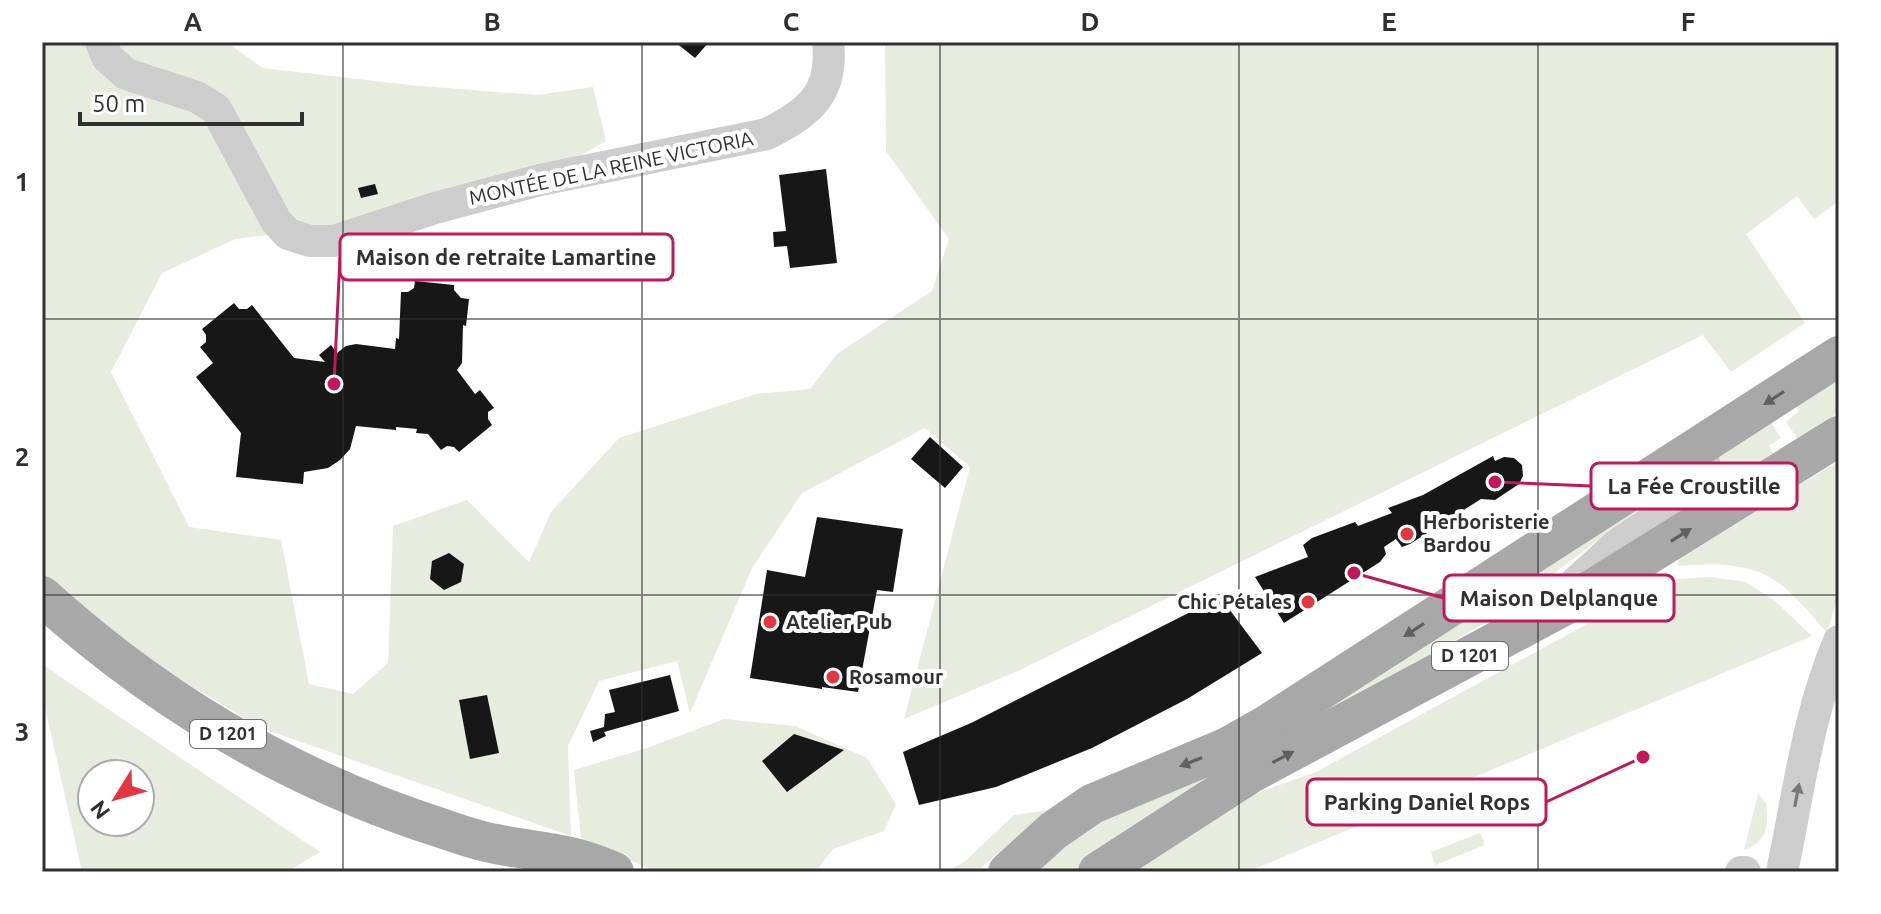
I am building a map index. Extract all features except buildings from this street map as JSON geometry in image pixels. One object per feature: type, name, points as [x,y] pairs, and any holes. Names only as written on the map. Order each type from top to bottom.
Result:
[{"type":"main road","name":"D 1201","points":[[1008,872],[1053,831],[1092,804],[1228,747],[1265,726],[1839,356]]},
{"type":"main road","name":"D 1201","points":[[1098,872],[1251,773],[1580,597],[1839,436]]},
{"type":"main road","name":"D 1201","points":[[42,596],[87,637],[200,718],[312,779],[440,828],[495,844],[551,851],[586,860],[614,872]]},
{"type":"main road","name":"D 1201","points":[[495,844],[550,872]]},
{"type":"street","name":"MONTÉE DE LA REINE VICTORIA","points":[[101,42],[107,57],[126,74],[197,97],[216,109],[276,221],[288,234],[310,241],[334,241],[435,208],[540,180],[767,134],[794,121],[825,87],[830,62],[828,42]]},
{"type":"street","points":[[1541,618],[1578,578],[1669,510],[1696,481],[1704,464],[1701,446]]},
{"type":"street","points":[[1782,872],[1809,739],[1829,665],[1839,641]]},
{"type":"shaded area","points":[[42,42],[226,42],[263,68],[409,85],[537,95],[593,87],[606,141],[531,183],[366,223],[235,239],[162,273],[111,372],[189,527],[281,540],[309,684],[353,694],[388,663],[393,526],[467,500],[529,562],[551,512],[619,438],[756,394],[810,389],[837,354],[932,291],[949,239],[886,151],[885,44],[1839,42],[1839,201],[1814,219],[1797,196],[1746,234],[1805,323],[1731,372],[1703,335],[1020,670],[904,719],[970,467],[925,428],[802,493],[752,568],[690,713],[677,661],[599,681],[568,746],[571,836],[261,728],[133,651],[42,581]]},
{"type":"shaded area","points":[[1839,370],[1839,398],[1835,414],[1800,442],[1786,422],[1799,411],[1792,400]]},
{"type":"shaded area","points":[[1766,415],[1781,438],[1769,446],[1776,457],[1696,505],[1719,467],[1719,447]]},
{"type":"shaded area","points":[[1839,461],[1839,593],[1827,633],[1790,592],[1763,574],[1732,566],[1677,566],[1679,557]]},
{"type":"shaded area","points":[[1688,467],[1690,479],[1601,538],[1502,613],[1286,739],[1078,872],[1036,872],[1070,835]]},
{"type":"shaded area","points":[[1711,577],[1746,582],[1775,601],[1812,636],[1247,872],[1129,872],[1254,794],[1316,772],[1651,589],[1676,579]]},
{"type":"shaded area","points":[[42,664],[320,852],[287,872],[82,872],[42,694]]},
{"type":"shaded area","points":[[724,719],[795,726],[867,758],[896,804],[884,831],[833,849],[815,872],[657,872],[581,839],[574,770],[647,748]]},
{"type":"shaded area","points":[[1758,794],[1766,803],[1765,831],[1758,842],[1744,850]]},
{"type":"shaded area","points":[[1049,810],[976,872],[944,872],[963,863],[1014,815]]},
{"type":"shaded area","points":[[1480,833],[1485,845],[1435,865],[1431,852]]},
{"type":"place","name":"Maison de retraite Lamartine","points":[[334,384]]},
{"type":"place","name":"La Fée Croustille","points":[[1495,482]]},
{"type":"place","name":"Herboristerie Bardou","points":[[1407,534]]},
{"type":"place","name":"Maison Delplanque","points":[[1354,573]]},
{"type":"place","name":"Chic Pétales","points":[[1308,602]]},
{"type":"place","name":"Atelier Pub","points":[[770,622]]},
{"type":"place","name":"Rosamour","points":[[833,677]]},
{"type":"place","name":"Parking Daniel Rops","points":[[1643,757]]}]
